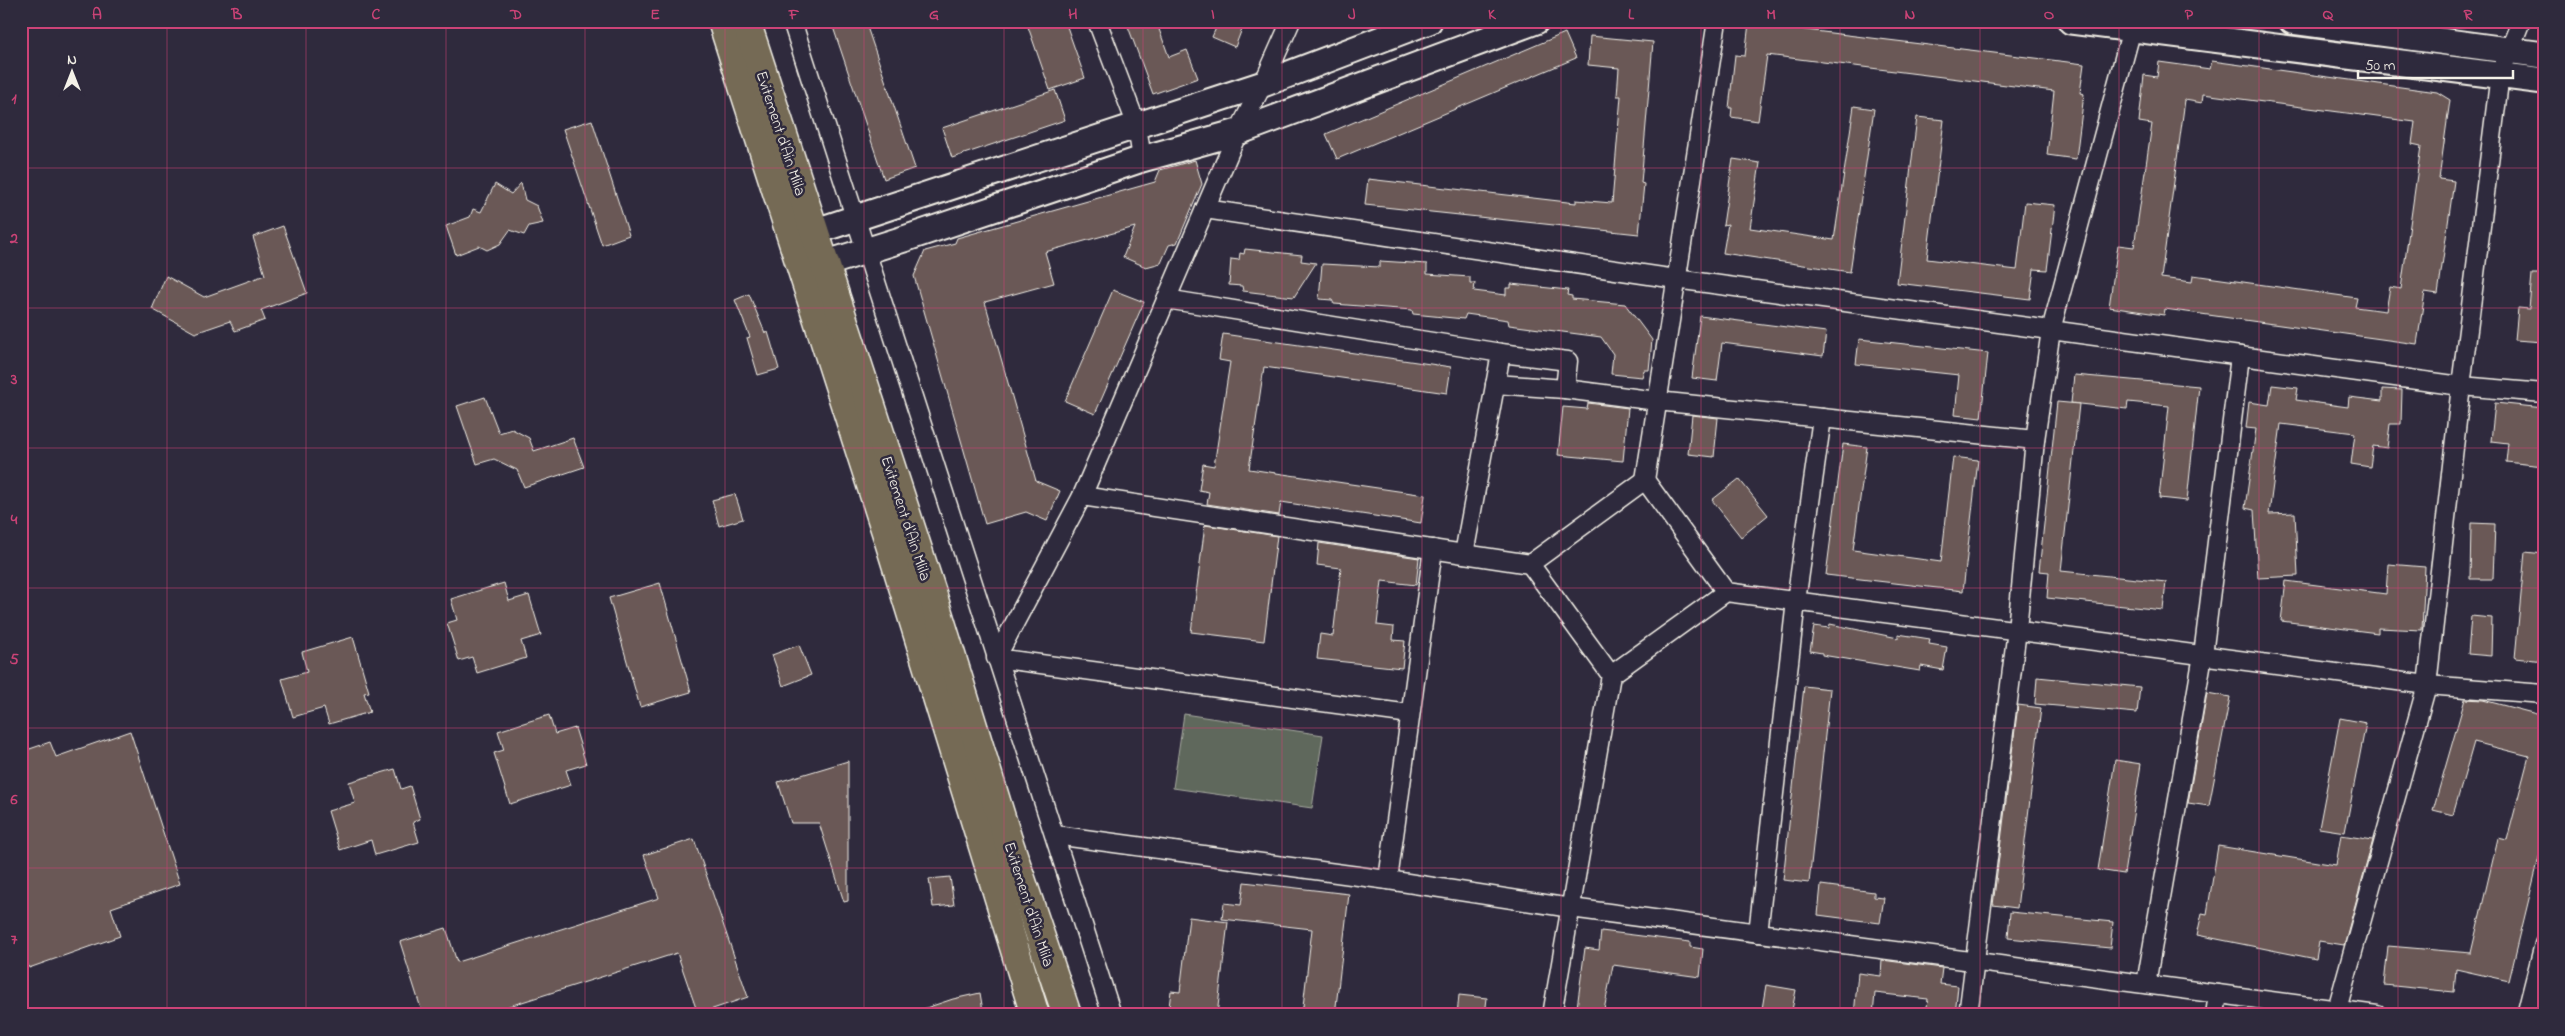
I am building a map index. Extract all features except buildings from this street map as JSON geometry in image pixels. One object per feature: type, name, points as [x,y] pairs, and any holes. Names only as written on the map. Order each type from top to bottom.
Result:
[{"type":"highway","name":"Evitement d'Ain Mlila","points":[[722,21],[932,593],[1008,840],[1067,1015]]},
{"type":"highway","name":"Evitement d'Ain Mlila","points":[[746,21],[802,235]]},
{"type":"highway","name":"Evitement d'Ain Mlila","points":[[813,268],[888,538],[1035,1015]]},
{"type":"street","points":[[792,21],[854,219],[866,250],[1112,1015]]},
{"type":"street","points":[[1098,21],[1137,126],[1142,159]]},
{"type":"street","points":[[996,658],[1082,496],[1238,132],[1263,84],[1291,21]]},
{"type":"street","points":[[802,235],[1263,84],[1429,21]]},
{"type":"street","points":[[813,268],[1142,159],[1238,132],[1536,21]]},
{"type":"street","points":[[1717,21],[1645,480],[1726,592]]},
{"type":"street","points":[[2071,21],[2132,25],[2544,81]]},
{"type":"street","points":[[2292,21],[2544,55]]},
{"type":"street","points":[[2337,1010],[2427,685],[2461,386],[2500,74],[2521,21]]},
{"type":"street","points":[[1968,1015],[2017,630],[2035,440],[2051,330],[2132,25]]},
{"type":"street","points":[[1205,209],[1676,278],[2240,356],[2461,386],[2544,393]]},
{"type":"street","points":[[1166,300],[1501,353],[1568,361],[1565,389]]},
{"type":"street","points":[[1464,554],[1501,353]]},
{"type":"street","points":[[2146,984],[2203,656],[2240,356]]},
{"type":"street","points":[[1496,384],[1565,389],[1657,401],[2035,440]]},
{"type":"street","points":[[1758,933],[1796,601],[1822,418]]},
{"type":"street","points":[[1082,496],[1530,564],[1645,480]]},
{"type":"street","points":[[1388,880],[1433,549]]},
{"type":"street","points":[[1530,564],[1611,675]]},
{"type":"street","points":[[1552,1015],[1611,675],[1726,592],[2427,685],[2544,694]]},
{"type":"street","points":[[996,658],[1410,714]]},
{"type":"street","points":[[1055,835],[1388,880],[1571,908],[2377,1015]]},
{"type":"street","points":[[2526,1015],[2544,944]]},
{"type":"street","points":[[2215,1015],[2218,994]]},
{"type":"green space","points":[[1184,714],[1323,735],[1312,808],[1173,788]]}]
